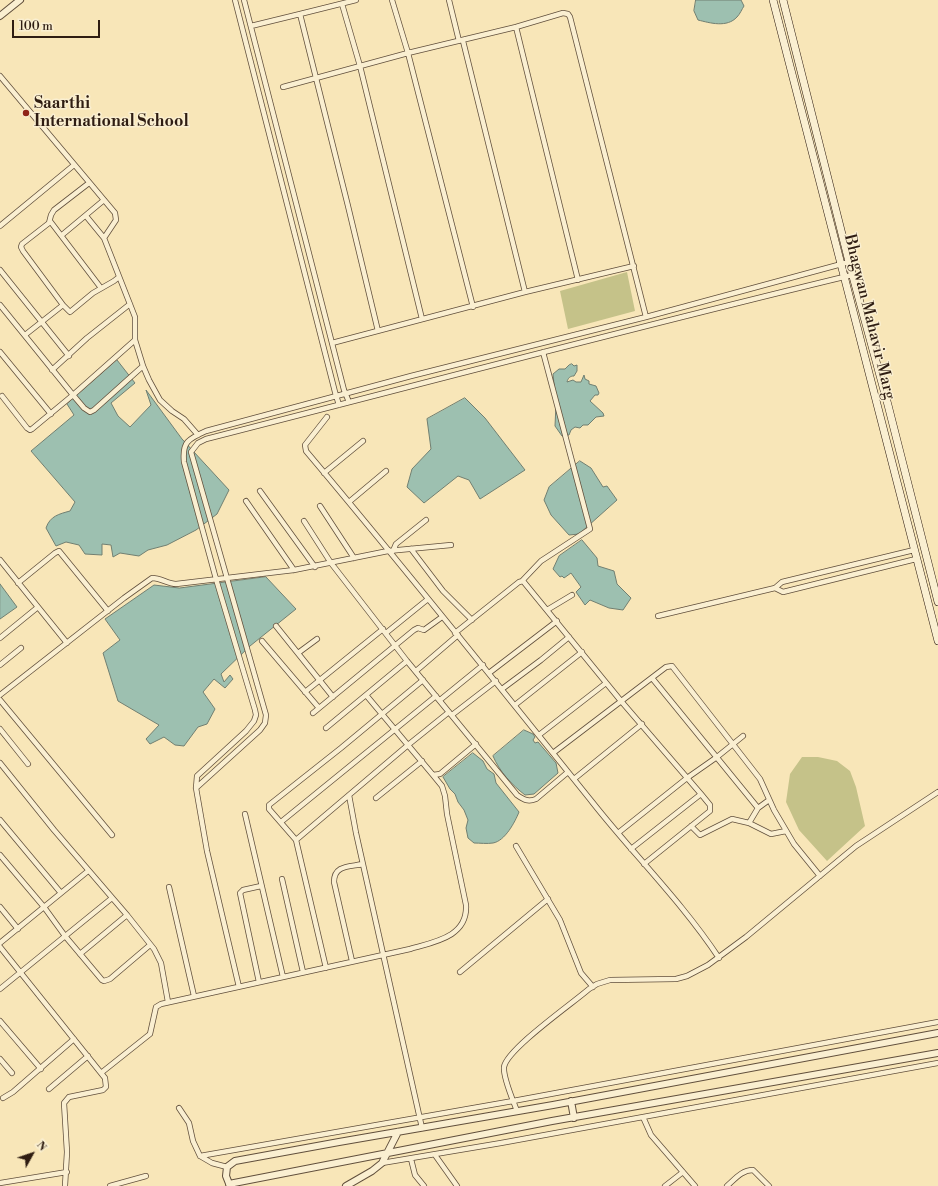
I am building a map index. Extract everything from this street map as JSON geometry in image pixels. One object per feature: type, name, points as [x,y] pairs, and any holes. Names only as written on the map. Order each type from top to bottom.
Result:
[{"type":"main road","name":"Bhagwan Mahavir Marg","points":[[773,0],[938,641]]},
{"type":"main road","name":"Bhagwan Mahavir Marg","points":[[783,0],[852,275],[888,405],[938,602]]},
{"type":"street","points":[[0,16],[20,0]]},
{"type":"street","points":[[235,0],[339,405]]},
{"type":"street","points":[[244,0],[344,390],[349,402]]},
{"type":"street","points":[[251,26],[356,0]]},
{"type":"street","points":[[392,0],[408,53],[473,307]]},
{"type":"street","points":[[450,0],[525,292]]},
{"type":"street","points":[[342,4],[360,66],[422,320]]},
{"type":"street","points":[[283,87],[408,53],[516,27],[563,13],[570,15],[646,317]]},
{"type":"street","points":[[300,14],[378,331]]},
{"type":"street","points":[[516,27],[578,280]]},
{"type":"street","points":[[0,76],[115,213],[116,220],[104,238]]},
{"type":"street","points":[[0,226],[74,165]]},
{"type":"street","points":[[89,183],[54,210],[50,221],[22,244],[21,247],[63,305],[70,312],[93,293],[119,277]]},
{"type":"street","points":[[62,235],[104,200]]},
{"type":"street","points":[[86,216],[104,238],[135,317],[135,340],[149,380],[160,400],[184,419],[198,434],[202,441]]},
{"type":"street","points":[[50,221],[101,288]]},
{"type":"street","points":[[239,987],[207,851],[196,788],[197,776],[246,731],[256,716],[184,462],[182,450],[189,440],[206,431],[646,317],[849,262]]},
{"type":"street","points":[[332,343],[473,307],[525,292],[634,266]]},
{"type":"street","points":[[0,270],[69,356]]},
{"type":"street","points":[[196,788],[260,730],[265,723],[266,715],[191,452],[198,443],[349,402],[705,310],[852,275]]},
{"type":"street","points":[[52,370],[87,338],[130,304]]},
{"type":"street","points":[[0,305],[87,411],[92,412],[143,366]]},
{"type":"street","points":[[25,335],[63,305]]},
{"type":"street","points":[[2,396],[25,426],[30,430],[51,414],[135,340]]},
{"type":"street","points":[[0,352],[51,414]]},
{"type":"street","points":[[416,671],[472,620],[522,581],[541,561],[590,529],[543,352]]},
{"type":"street","points":[[326,417],[305,448],[324,473],[391,551],[428,600],[483,665],[631,849],[702,933],[719,958]]},
{"type":"street","points":[[324,473],[363,441]]},
{"type":"street","points":[[349,502],[386,472]]},
{"type":"street","points":[[260,491],[315,567]]},
{"type":"street","points":[[246,501],[294,570]]},
{"type":"street","points":[[320,506],[354,558]]},
{"type":"street","points":[[391,551],[396,544],[426,520]]},
{"type":"street","points":[[304,521],[331,563],[423,680],[517,795],[525,800],[531,801],[536,799],[568,772]]},
{"type":"street","points":[[0,694],[152,578],[160,579],[169,584],[176,584],[294,570],[391,551],[451,545]]},
{"type":"street","points":[[411,550],[443,591],[472,620]]},
{"type":"street","points":[[658,616],[775,588],[782,582],[914,550]]},
{"type":"street","points":[[18,582],[59,551],[108,611]]},
{"type":"street","points":[[775,588],[783,592],[916,559]]},
{"type":"street","points":[[0,560],[67,643]]},
{"type":"street","points":[[522,581],[526,583],[606,683],[710,805],[710,810],[644,864]]},
{"type":"street","points":[[547,610],[572,595]]},
{"type":"street","points":[[386,633],[428,600]]},
{"type":"street","points":[[0,638],[38,607]]},
{"type":"street","points":[[313,713],[414,630],[418,628],[424,630],[442,617]]},
{"type":"street","points":[[489,673],[556,621]]},
{"type":"street","points":[[276,626],[332,697]]},
{"type":"street","points":[[305,692],[383,629]]},
{"type":"street","points":[[502,689],[569,637]]},
{"type":"street","points":[[298,653],[317,639]]},
{"type":"street","points":[[262,641],[319,708]]},
{"type":"street","points":[[0,665],[22,648]]},
{"type":"street","points":[[515,705],[582,652]]},
{"type":"street","points":[[326,728],[408,660]]},
{"type":"street","points":[[440,700],[483,665]]},
{"type":"street","points":[[553,753],[667,666],[672,666],[760,779],[774,810],[794,844],[820,876]]},
{"type":"street","points":[[652,678],[758,808]]},
{"type":"street","points":[[326,968],[296,840],[268,807],[423,680]]},
{"type":"street","points":[[296,840],[408,745],[496,681]]},
{"type":"street","points":[[539,735],[606,683]]},
{"type":"street","points":[[101,1073],[150,1034],[156,1007],[158,1005],[410,949],[446,938],[458,928],[466,915],[466,905],[442,786],[366,695]]},
{"type":"street","points":[[281,822],[436,696]]},
{"type":"street","points":[[0,700],[112,834]]},
{"type":"street","points":[[574,779],[642,724]]},
{"type":"street","points":[[0,729],[28,764]]},
{"type":"street","points":[[618,833],[743,736]]},
{"type":"street","points":[[433,775],[440,774],[476,744]]},
{"type":"street","points":[[376,798],[422,762]]},
{"type":"street","points":[[0,763],[157,954],[161,963],[168,1002]]},
{"type":"street","points":[[517,1111],[504,1070],[508,1057],[527,1039],[593,987],[604,981],[610,980],[676,979],[697,971],[719,958],[746,937],[868,838],[938,792]]},
{"type":"street","points":[[631,849],[701,794]]},
{"type":"street","points":[[349,796],[362,864],[422,1128]]},
{"type":"street","points":[[749,823],[758,808],[770,800]]},
{"type":"street","points":[[245,814],[283,977]]},
{"type":"street","points":[[691,826],[700,835],[732,819],[749,823],[771,834],[786,830]]},
{"type":"street","points":[[0,820],[61,893]]},
{"type":"street","points":[[516,846],[560,920],[578,968],[593,987]]},
{"type":"street","points":[[0,855],[44,907],[65,936],[98,976],[104,981],[110,979],[150,945]]},
{"type":"street","points":[[352,962],[334,882],[334,875],[342,868],[362,864]]},
{"type":"street","points":[[0,943],[88,871]]},
{"type":"street","points":[[282,879],[303,972]]},
{"type":"street","points":[[259,982],[240,893],[242,890],[261,886]]},
{"type":"street","points":[[169,887],[194,996]]},
{"type":"street","points":[[0,989],[112,898]]},
{"type":"street","points":[[460,972],[548,899]]},
{"type":"street","points":[[0,907],[18,929]]},
{"type":"street","points":[[80,954],[126,915]]},
{"type":"street","points":[[0,947],[88,1056],[106,1082],[105,1089],[69,1097],[64,1103],[67,1172],[66,1186]]},
{"type":"street","points":[[0,1021],[41,1069]]},
{"type":"street","points":[[200,1156],[513,1101],[938,1022]]},
{"type":"street","points":[[179,1108],[189,1123],[193,1141],[200,1156],[212,1163],[227,1166],[235,1161],[571,1102],[938,1033]]},
{"type":"street","points":[[3,1098],[13,1092],[41,1069],[74,1039]]},
{"type":"street","points":[[227,1166],[226,1176],[229,1185],[574,1118],[938,1053]]},
{"type":"street","points":[[49,1089],[88,1056]]},
{"type":"street","points":[[0,1058],[12,1073]]},
{"type":"street","points":[[382,1163],[435,1155],[938,1063]]},
{"type":"street","points":[[571,1102],[574,1118]]},
{"type":"street","points":[[643,1117],[651,1135],[695,1186]]},
{"type":"street","points":[[346,1186],[372,1171],[382,1163],[398,1132]]},
{"type":"street","points":[[435,1155],[457,1186]]},
{"type":"street","points":[[411,1159],[415,1175],[424,1186]]},
{"type":"street","points":[[727,1186],[742,1173],[747,1170],[753,1170],[768,1186]]},
{"type":"street","points":[[0,1183],[67,1172]]},
{"type":"street","points":[[669,1185],[683,1172]]},
{"type":"street","points":[[110,1186],[146,1176]]},
{"type":"shaded area","points":[[696,0],[741,0],[744,6],[738,16],[733,20],[728,23],[718,24],[698,20],[694,11]]},
{"type":"shaded area","points":[[627,272],[635,311],[568,329],[560,291]]},
{"type":"shaded area","points":[[117,360],[135,383],[111,403],[118,416],[130,427],[151,405],[146,390],[182,439],[229,490],[217,514],[196,530],[167,545],[148,550],[139,556],[120,553],[113,557],[111,545],[102,544],[102,555],[85,554],[79,545],[66,542],[56,546],[46,528],[52,518],[70,511],[75,502],[31,451],[74,415],[67,404]]},
{"type":"shaded area","points":[[572,364],[574,366],[577,365],[577,371],[574,376],[569,378],[567,382],[573,380],[576,382],[581,382],[584,375],[585,379],[589,381],[589,384],[596,386],[599,393],[590,401],[603,413],[604,416],[596,417],[588,425],[583,425],[580,428],[575,427],[571,430],[569,435],[562,436],[555,426],[556,404],[553,374],[559,369],[565,369]]},
{"type":"shaded area","points":[[465,398],[485,418],[525,470],[480,499],[469,480],[458,476],[424,503],[407,487],[412,469],[431,449],[427,419]]},
{"type":"shaded area","points":[[580,461],[591,468],[603,487],[607,486],[617,500],[579,534],[569,535],[551,515],[544,500],[549,487]]},
{"type":"shaded area","points":[[582,540],[597,558],[598,566],[614,571],[617,584],[631,598],[623,610],[609,608],[590,600],[585,605],[576,592],[581,587],[571,573],[564,578],[562,576],[560,577],[553,569],[559,556]]},
{"type":"shaded area","points":[[266,577],[296,609],[250,646],[221,674],[224,682],[230,675],[233,679],[225,688],[214,679],[203,692],[215,709],[207,724],[198,727],[184,746],[175,745],[164,737],[150,744],[146,739],[159,725],[118,701],[103,653],[120,640],[105,619],[154,585],[179,588]]},
{"type":"shaded area","points":[[0,584],[17,607],[0,619]]},
{"type":"shaded area","points":[[524,730],[533,734],[535,737],[533,740],[535,743],[538,742],[556,763],[558,773],[534,794],[525,795],[506,777],[493,756]]},
{"type":"shaded area","points":[[473,753],[483,761],[487,769],[494,774],[496,783],[519,812],[512,826],[502,839],[493,843],[474,843],[468,838],[466,828],[468,820],[464,810],[443,777]]},
{"type":"shaded area","points":[[802,757],[818,757],[837,761],[850,771],[856,787],[865,826],[827,861],[799,830],[786,802],[790,774]]},
{"type":"place","name":"Saarthi International School","points":[[26,113]]}]
